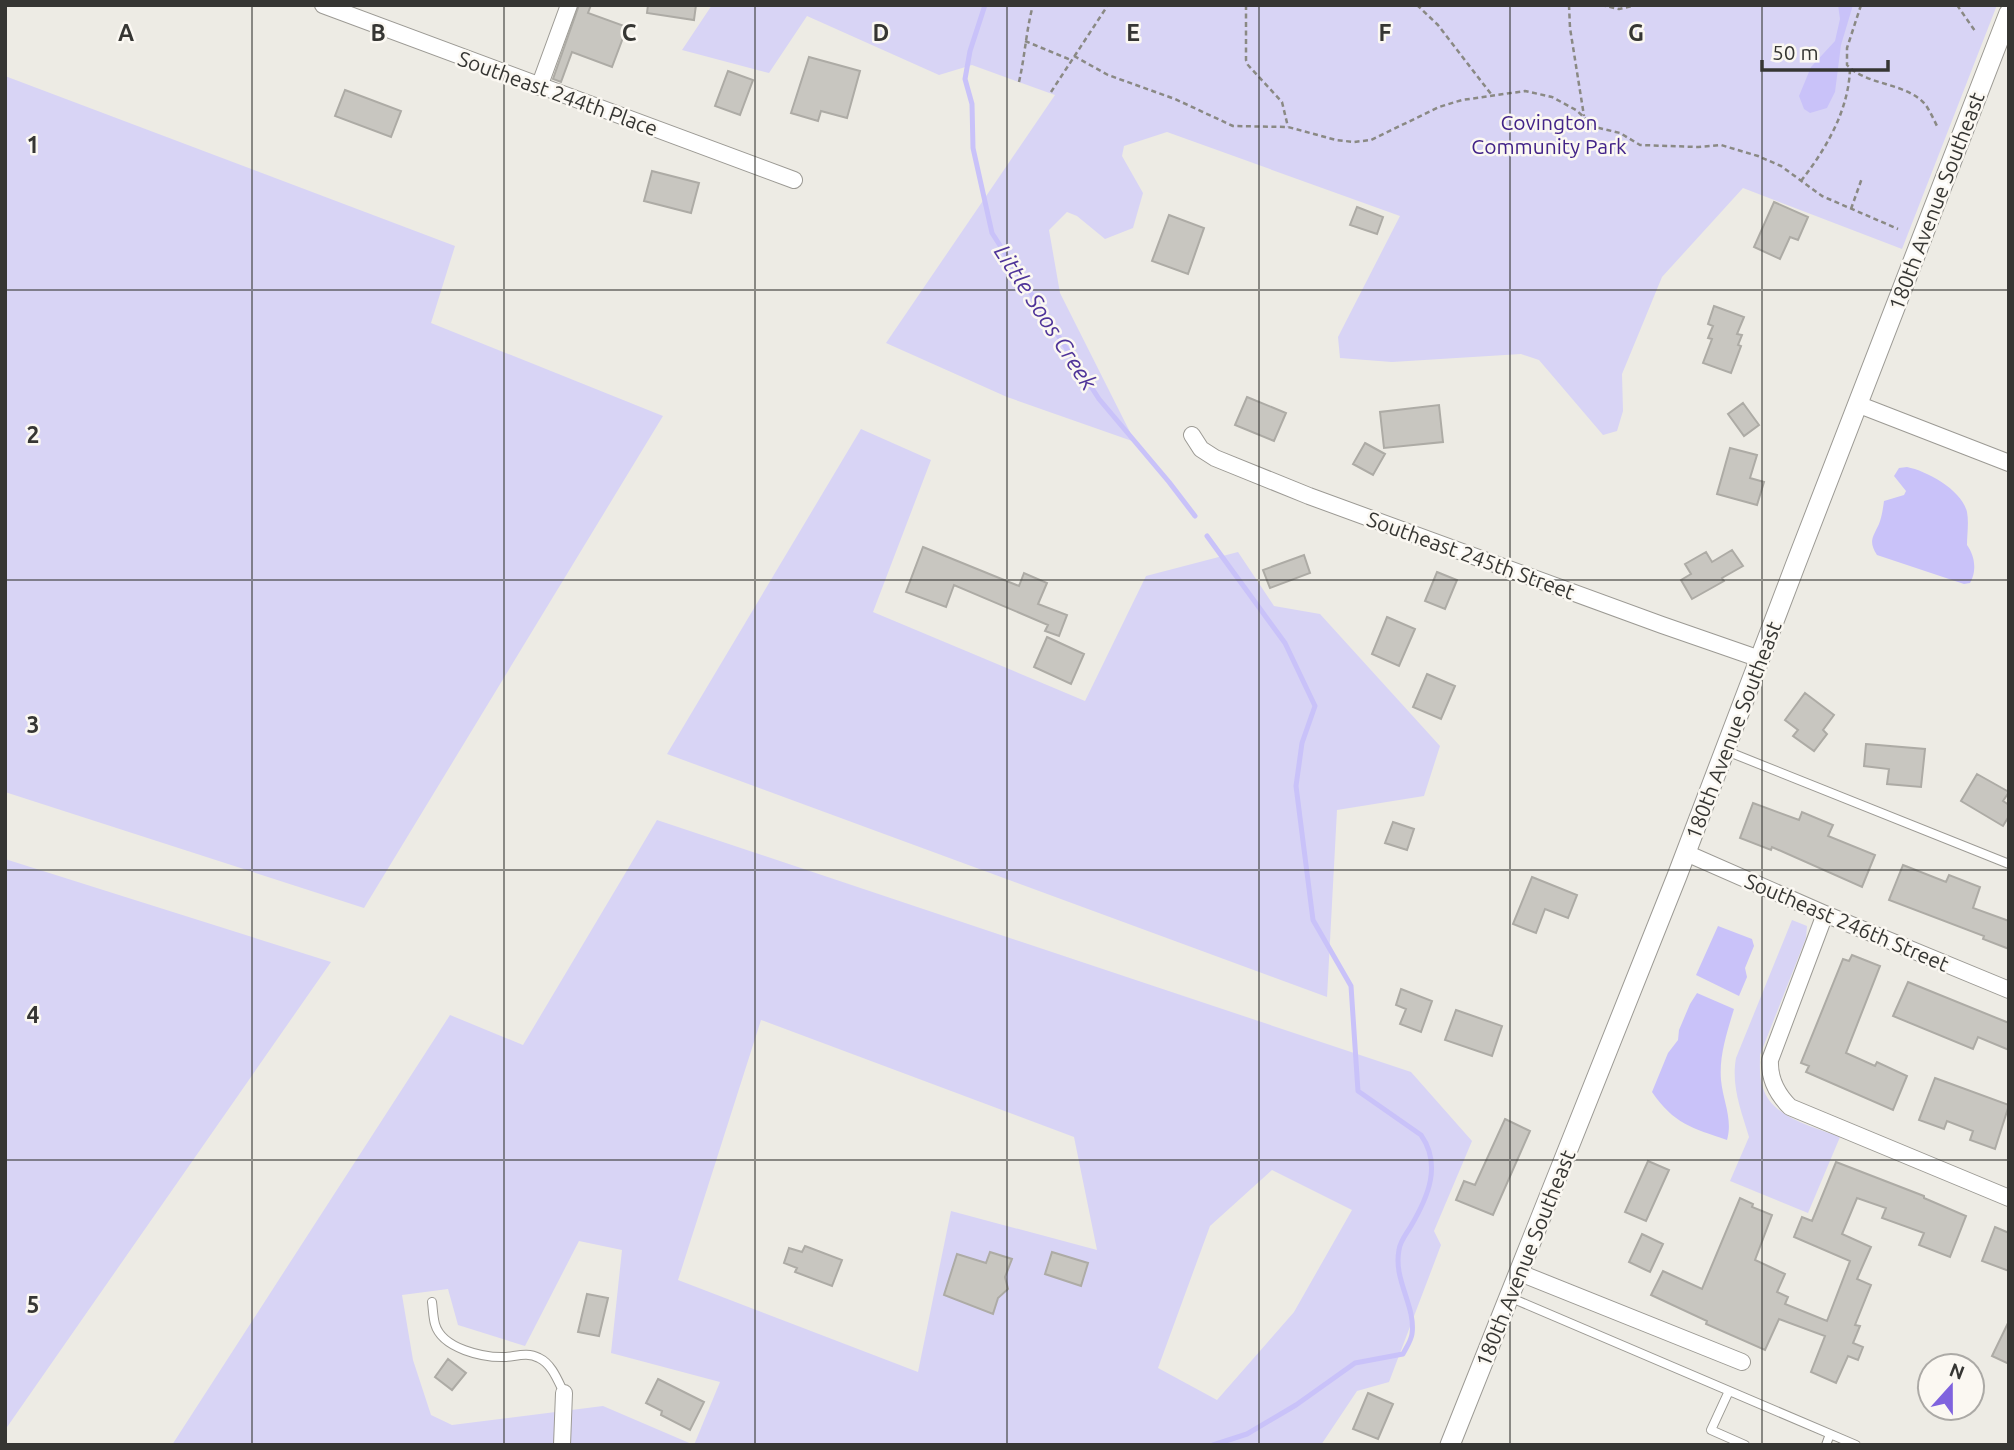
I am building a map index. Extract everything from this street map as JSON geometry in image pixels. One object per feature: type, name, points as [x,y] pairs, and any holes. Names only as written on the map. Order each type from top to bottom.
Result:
[{"type":"street","name":"Southeast 244th Place","points":[[323,5],[794,180]]},
{"type":"street","points":[[539,86],[569,5]]},
{"type":"street","name":"180th Avenue Southeast","points":[[1450,1445],[1686,853],[2009,13]]},
{"type":"street","points":[[1857,404],[2009,463]]},
{"type":"street","name":"Southeast 245th Street","points":[[1192,435],[1201,449],[1215,458],[1309,496],[1760,659]]},
{"type":"street","name":"Southeast 246th Street","points":[[1686,853],[2009,990]]},
{"type":"street","points":[[1825,914],[1770,1060],[1770,1069],[1780,1097],[1790,1107],[2009,1198]]},
{"type":"street","points":[[1520,1273],[1742,1362]]},
{"type":"street","points":[[562,1445],[564,1393]]},
{"type":"lane","points":[[1724,750],[2009,863]]},
{"type":"lane","points":[[1509,1297],[1856,1445]]},
{"type":"lane","points":[[432,1302],[435,1326],[463,1350],[483,1356],[527,1354],[540,1358],[552,1370],[564,1393]]},
{"type":"lane","points":[[1729,1391],[1711,1430],[1745,1445]]},
{"type":"lane","points":[[1826,1445],[1830,1434]]},
{"type":"path","points":[[1019,82],[1033,5]]},
{"type":"path","points":[[1051,92],[1108,5]]},
{"type":"path","points":[[1246,5],[1246,60],[1282,102],[1288,127]]},
{"type":"path","points":[[1417,5],[1438,25],[1491,95]]},
{"type":"path","points":[[1569,5],[1584,118]]},
{"type":"path","points":[[1601,5],[1619,9],[1637,5]]},
{"type":"path","points":[[1801,181],[1828,143],[1850,85],[1850,68],[1846,53],[1861,5]]},
{"type":"path","points":[[1957,5],[1975,31]]},
{"type":"path","points":[[1025,41],[1175,99],[1233,126],[1288,127],[1354,142],[1371,140],[1439,107],[1462,100],[1525,91],[1552,97],[1576,110],[1595,127],[1620,133],[1640,145],[1721,145],[1737,148],[1781,166],[1822,196],[1898,229]]},
{"type":"path","points":[[1850,68],[1857,74],[1917,97],[1927,108],[1938,128]]},
{"type":"path","points":[[1851,209],[1862,178]]},
{"type":"green space","name":"Covington Community Park","points":[[712,5],[1997,5],[1902,249],[1743,188],[1662,277],[1622,374],[1623,411],[1617,431],[1603,435],[1539,360],[1521,354],[1392,362],[1340,358],[1338,337],[1400,216],[1167,132],[1124,146],[1122,156],[1143,193],[1133,228],[1105,239],[1077,216],[1067,212],[1049,230],[1060,293],[1135,442],[1007,397],[886,343],[1055,95],[972,65],[939,75],[807,16],[769,73],[682,50]]},
{"type":"green space","points":[[5,76],[455,246],[431,323],[663,416],[364,908],[5,792]]},
{"type":"green space","points":[[861,429],[931,460],[873,612],[1085,701],[1146,576],[1238,552],[1274,606],[1320,614],[1440,746],[1424,796],[1337,810],[1327,997],[667,754]]},
{"type":"green space","points":[[657,820],[1411,1072],[1472,1141],[1434,1231],[1441,1245],[1389,1382],[1357,1391],[1321,1445],[694,1445],[172,1445],[450,1015],[523,1045]],"holes":[[[761,1020],[1074,1137],[1097,1250],[951,1211],[918,1372],[678,1280]],[[1272,1170],[1352,1210],[1294,1312],[1217,1400],[1158,1368],[1210,1226]],[[579,1241],[622,1250],[611,1353],[720,1382],[694,1445],[603,1406],[452,1425],[431,1415],[413,1360],[402,1295],[448,1289],[458,1325],[525,1346]]]},
{"type":"green space","points":[[5,859],[331,962],[5,1430]]},
{"type":"green space","points":[[1792,920],[1807,926],[1806,938],[1760,1055],[1760,1072],[1763,1088],[1775,1107],[1796,1120],[1840,1137],[1808,1213],[1730,1181],[1749,1137],[1736,1088],[1736,1058]]},
{"type":"shaded area","points":[[1838,5],[1853,5],[1841,45],[1835,92],[1827,108],[1810,113],[1804,109],[1799,96],[1811,67],[1835,41],[1840,19]]},
{"type":"shaded area","points":[[1907,467],[1943,483],[1964,504],[1968,516],[1967,545],[1974,564],[1970,583],[1964,584],[1877,555],[1874,550],[1872,539],[1880,521],[1884,501],[1904,495],[1906,491],[1894,476],[1899,468]]},
{"type":"shaded area","points":[[1718,926],[1752,939],[1754,946],[1745,968],[1747,977],[1739,996],[1696,975]]},
{"type":"shaded area","points":[[1697,993],[1734,1009],[1721,1062],[1722,1088],[1728,1117],[1727,1140],[1685,1124],[1668,1111],[1652,1092],[1668,1053],[1678,1040],[1679,1030]]},
{"type":"building","points":[[579,5],[591,5],[588,13],[627,27],[612,67],[572,52],[561,82],[553,79]]},
{"type":"building","points":[[648,5],[696,5],[694,20],[647,13]]},
{"type":"building","points":[[809,57],[860,71],[847,118],[821,111],[818,121],[791,113]]},
{"type":"building","points":[[728,71],[753,80],[740,115],[715,106]]},
{"type":"building","points":[[345,90],[401,111],[391,137],[335,116]]},
{"type":"building","points":[[652,171],[699,183],[691,213],[644,201]]},
{"type":"building","points":[[1774,202],[1808,217],[1798,240],[1790,237],[1780,259],[1754,247]]},
{"type":"building","points":[[1357,207],[1383,217],[1377,234],[1350,225]]},
{"type":"building","points":[[1169,215],[1204,228],[1188,274],[1152,261]]},
{"type":"building","points":[[1714,306],[1744,317],[1737,334],[1742,335],[1738,345],[1741,346],[1731,373],[1703,363],[1712,339],[1708,338],[1713,326],[1708,324]]},
{"type":"building","points":[[1247,397],[1286,413],[1274,441],[1235,425]]},
{"type":"building","points":[[1743,403],[1759,425],[1744,436],[1728,414]]},
{"type":"building","points":[[1439,405],[1443,442],[1384,448],[1380,412]]},
{"type":"building","points":[[1365,443],[1385,454],[1373,475],[1353,464]]},
{"type":"building","points":[[1730,448],[1757,455],[1750,478],[1764,482],[1757,505],[1717,494]]},
{"type":"building","points":[[923,547],[1019,586],[1024,573],[1047,583],[1038,604],[1067,615],[1059,636],[1045,631],[1048,625],[954,585],[946,607],[906,592]]},
{"type":"building","points":[[1732,550],[1743,566],[1722,578],[1724,581],[1692,599],[1681,580],[1691,574],[1685,564],[1706,552],[1712,562]]},
{"type":"building","points":[[1304,555],[1310,573],[1270,588],[1263,570]]},
{"type":"building","points":[[1437,572],[1457,580],[1445,609],[1425,601]]},
{"type":"building","points":[[1387,617],[1415,629],[1399,666],[1372,654]]},
{"type":"building","points":[[1047,637],[1084,654],[1071,684],[1034,667]]},
{"type":"building","points":[[1427,674],[1455,686],[1441,719],[1413,707]]},
{"type":"building","points":[[1805,693],[1834,715],[1823,730],[1827,734],[1814,751],[1793,736],[1798,730],[1785,720]]},
{"type":"building","points":[[1866,744],[1925,749],[1921,787],[1887,784],[1889,769],[1864,766]]},
{"type":"building","points":[[1977,774],[2009,792],[2003,801],[2009,805],[2009,816],[2003,826],[1961,801]]},
{"type":"building","points":[[1753,803],[1799,820],[1802,812],[1833,825],[1828,836],[1875,855],[1862,887],[1772,847],[1771,850],[1740,838]]},
{"type":"building","points":[[1393,822],[1414,829],[1407,850],[1385,843]]},
{"type":"building","points":[[1903,865],[1946,882],[1949,875],[1980,887],[1973,908],[2009,921],[2009,949],[1983,939],[1984,936],[1889,900]]},
{"type":"building","points":[[1532,877],[1577,895],[1568,918],[1545,909],[1536,933],[1513,924]]},
{"type":"building","points":[[1852,955],[1880,966],[1846,1053],[1875,1066],[1877,1062],[1907,1076],[1893,1110],[1806,1072],[1809,1066],[1801,1063],[1843,959],[1849,961]]},
{"type":"building","points":[[1908,982],[2009,1023],[2009,1050],[1978,1037],[1973,1049],[1893,1016]]},
{"type":"building","points":[[1401,989],[1432,1001],[1421,1032],[1400,1024],[1406,1009],[1396,1005]]},
{"type":"building","points":[[1456,1010],[1502,1026],[1492,1056],[1445,1040]]},
{"type":"building","points":[[1935,1078],[2009,1105],[1995,1149],[1970,1140],[1973,1131],[1947,1121],[1944,1129],[1919,1120]]},
{"type":"building","points":[[1505,1119],[1530,1131],[1493,1215],[1456,1200],[1464,1181],[1475,1185]]},
{"type":"building","points":[[1648,1161],[1669,1170],[1646,1221],[1625,1212]]},
{"type":"building","points":[[1836,1162],[1924,1196],[1966,1216],[1950,1257],[1919,1245],[1924,1233],[1882,1218],[1886,1208],[1857,1198],[1842,1234],[1871,1247],[1857,1279],[1871,1285],[1855,1325],[1860,1326],[1853,1343],[1863,1347],[1858,1360],[1848,1356],[1836,1383],[1811,1372],[1825,1336],[1779,1319],[1765,1350],[1706,1324],[1707,1321],[1651,1295],[1663,1271],[1702,1289],[1740,1198],[1753,1204],[1752,1207],[1772,1215],[1755,1260],[1785,1274],[1777,1292],[1788,1297],[1785,1304],[1827,1321],[1850,1261],[1794,1237],[1802,1217],[1812,1221]]},
{"type":"building","points":[[1995,1227],[2009,1233],[2009,1271],[1982,1261]]},
{"type":"building","points":[[1642,1234],[1663,1244],[1650,1272],[1629,1262]]},
{"type":"building","points":[[805,1246],[842,1260],[832,1286],[795,1272],[797,1268],[784,1263],[789,1248],[802,1252]]},
{"type":"building","points":[[990,1252],[1012,1259],[1005,1277],[1008,1289],[998,1298],[993,1314],[944,1295],[957,1254],[986,1263]]},
{"type":"building","points":[[1052,1252],[1088,1263],[1081,1286],[1045,1274]]},
{"type":"building","points":[[587,1294],[608,1298],[599,1336],[578,1332]]},
{"type":"building","points":[[2009,1321],[2009,1364],[1992,1356]]},
{"type":"building","points":[[448,1359],[466,1373],[452,1390],[435,1377]]},
{"type":"building","points":[[658,1379],[704,1402],[690,1430],[661,1415],[662,1411],[646,1403]]},
{"type":"building","points":[[1368,1393],[1393,1404],[1378,1439],[1353,1429]]},
{"type":"waterway","name":"Little Soos Creek","points":[[985,5],[970,51],[965,79],[972,104],[973,148],[992,233],[1099,399],[1195,516]]},
{"type":"waterway","name":"Little Soos Creek","points":[[1207,536],[1285,643],[1315,706],[1302,743],[1296,786],[1313,920],[1351,986],[1358,1091],[1421,1135],[1431,1158],[1432,1169],[1423,1204],[1399,1250],[1399,1272],[1412,1324],[1411,1337],[1403,1354],[1355,1363],[1296,1405],[1247,1434],[1213,1445]]}]
